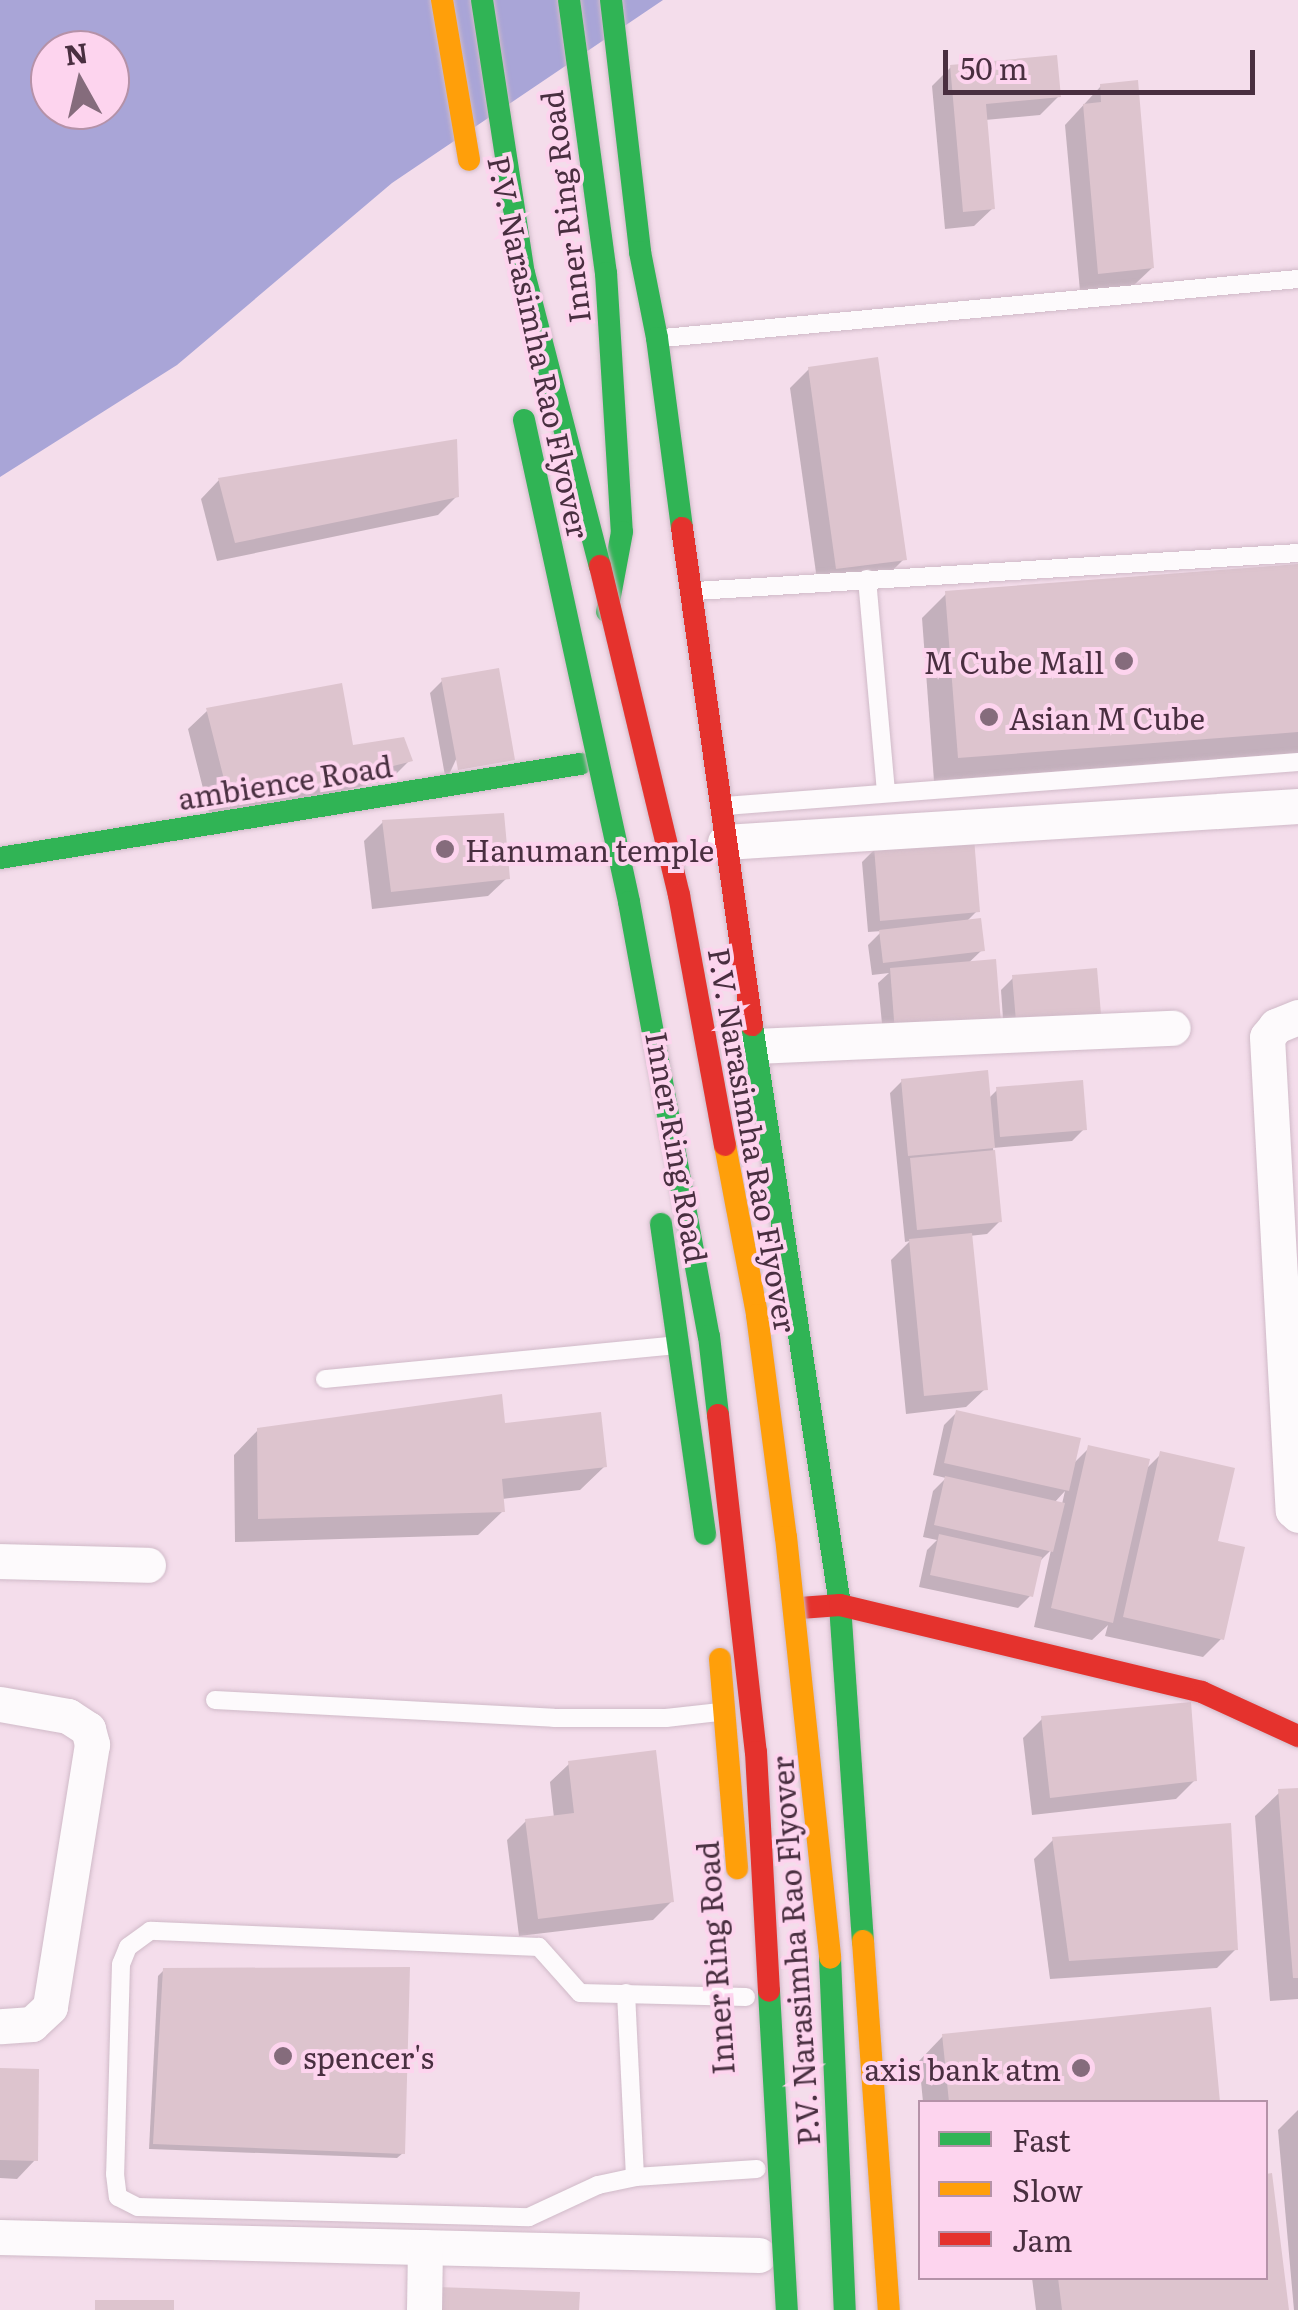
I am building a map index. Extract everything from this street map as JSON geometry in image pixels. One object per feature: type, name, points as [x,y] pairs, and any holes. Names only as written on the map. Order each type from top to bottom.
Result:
[{"type":"main road","name":"P.V. Narasimha Rao Flyover","points":[[442,0],[476,192]]},
{"type":"main road","name":"P.V. Narasimha Rao Flyover","points":[[482,0],[524,273],[631,687],[679,895],[757,1315],[786,1537],[831,1971],[845,2310]]},
{"type":"main road","name":"Inner Ring Road","points":[[569,0],[606,273],[622,532],[580,764],[608,920]]},
{"type":"main road","points":[[611,0],[640,252],[657,338],[725,842],[840,1605],[889,2310]]},
{"type":"main road","name":"P.V. Narasimha Rao Flyover","points":[[519,395],[630,902],[709,1336],[756,1752],[787,2310]]},
{"type":"main road","name":"ambience Road","points":[[0,858],[580,764]]},
{"type":"main road","name":"Inner Ring Road","points":[[656,1192],[708,1556]]},
{"type":"main road","name":"Inner Ring Road","points":[[738,1882],[716,1623],[840,1605]]},
{"type":"main road","points":[[840,1605],[1202,1692],[1298,1736]]},
{"type":"main road","name":"Inner Ring Road","points":[[742,1940],[757,2169],[758,2246]]},
{"type":"street","points":[[725,842],[1298,806]]},
{"type":"street","points":[[1298,1017],[1276,1026],[1267,1037],[1294,1510],[1298,1515]]},
{"type":"street","points":[[755,1046],[1173,1028]]},
{"type":"street","points":[[0,1561],[148,1565]]},
{"type":"street","points":[[0,1704],[68,1716],[88,1729],[92,1744],[50,2007],[32,2024],[0,2026]]},
{"type":"street","points":[[0,2237],[425,2247],[758,2246]]},
{"type":"street","points":[[424,2310],[425,2247]]},
{"type":"lane","points":[[657,338],[1298,279]]},
{"type":"lane","points":[[690,592],[1298,553]]},
{"type":"lane","points":[[867,579],[886,792]]},
{"type":"lane","points":[[720,806],[1298,762]]},
{"type":"lane","points":[[325,1380],[680,1344]]},
{"type":"lane","points":[[215,1700],[554,1718],[666,1718],[724,1711]]},
{"type":"lane","points":[[746,1996],[580,1993],[539,1947],[150,1931],[128,1947],[121,1964],[115,2174],[118,2197],[138,2207],[529,2217],[598,2184],[635,2177],[757,2169]]},
{"type":"lane","points":[[626,1993],[635,2177]]},
{"type":"shaded area","points":[[0,0],[663,0],[392,183],[177,365],[0,477]]},
{"type":"building","points":[[1057,55],[1061,97],[986,104],[995,209],[963,212],[950,65]]},
{"type":"building","points":[[1138,80],[1154,268],[1098,274],[1083,104],[1101,102],[1100,84]]},
{"type":"building","points":[[878,357],[907,560],[836,569],[808,367]]},
{"type":"building","points":[[457,439],[459,497],[235,543],[218,478]]},
{"type":"building","name":"M Cube Mall","points":[[1298,564],[1298,732],[958,758],[945,591]]},
{"type":"building","points":[[499,668],[515,760],[458,770],[441,678]]},
{"type":"building","points":[[342,683],[353,745],[404,737],[413,761],[231,807],[206,708]]},
{"type":"building","points":[[504,813],[510,879],[391,892],[382,820]]},
{"type":"building","points":[[974,838],[980,912],[880,921],[874,847]]},
{"type":"building","points":[[981,918],[985,951],[883,963],[879,930]]},
{"type":"building","points":[[996,959],[1001,1023],[895,1033],[890,968]]},
{"type":"building","points":[[1097,968],[1101,1014],[1016,1021],[1012,975]]},
{"type":"building","points":[[988,1070],[995,1148],[908,1156],[901,1079]]},
{"type":"building","points":[[1083,1080],[1087,1130],[1000,1137],[996,1087]]},
{"type":"building","points":[[995,1150],[1002,1222],[917,1230],[910,1158]]},
{"type":"building","points":[[972,1233],[988,1390],[924,1396],[909,1239]]},
{"type":"building","points":[[502,1394],[505,1423],[601,1412],[607,1467],[502,1479],[505,1512],[258,1519],[257,1428]]},
{"type":"building","points":[[956,1410],[1081,1438],[1069,1491],[944,1463]]},
{"type":"building","points":[[1088,1445],[1150,1459],[1113,1623],[1051,1608]]},
{"type":"building","points":[[1160,1451],[1235,1468],[1218,1541],[1245,1547],[1224,1640],[1123,1617]]},
{"type":"building","points":[[945,1476],[1065,1503],[1053,1552],[934,1525]]},
{"type":"building","points":[[939,1534],[1042,1557],[1033,1597],[930,1575]]},
{"type":"building","points":[[1191,1702],[1197,1781],[1050,1798],[1041,1716]]},
{"type":"building","points":[[656,1750],[674,1902],[538,1919],[525,1819],[574,1813],[568,1761]]},
{"type":"building","points":[[1298,1788],[1298,1978],[1293,1978],[1278,1789]]},
{"type":"building","points":[[1231,1823],[1238,1950],[1069,1961],[1052,1837]]},
{"type":"building","name":"spencer's","points":[[410,1967],[405,2154],[153,2144],[163,1968]]},
{"type":"building","name":"axis bank atm","points":[[1211,2007],[1220,2100],[949,2100],[942,2034]]},
{"type":"building","points":[[0,2068],[39,2069],[38,2161],[0,2160]]},
{"type":"building","points":[[1272,2173],[1289,2310],[1062,2310],[1058,2280],[1268,2280],[1268,2174]]},
{"type":"building","points":[[437,2287],[580,2292],[579,2310],[436,2310]]},
{"type":"building","points":[[95,2300],[174,2300],[174,2310],[95,2310]]},
{"type":"traffic: fast","points":[[482,0],[524,273],[600,566]]},
{"type":"traffic: fast","points":[[569,0],[606,273],[622,532],[607,612]]},
{"type":"traffic: fast","points":[[611,0],[640,252],[657,338],[682,528]]},
{"type":"traffic: fast","points":[[524,420],[629,902],[709,1336],[718,1415]]},
{"type":"traffic: fast","points":[[0,858],[580,764]]},
{"type":"traffic: fast","points":[[752,1025],[840,1605],[863,1941]]},
{"type":"traffic: fast","points":[[661,1224],[705,1534]]},
{"type":"traffic: fast","points":[[830,1958],[845,2310]]},
{"type":"traffic: fast","points":[[769,1991],[787,2310]]},
{"type":"traffic: slow","points":[[442,0],[469,160]]},
{"type":"traffic: slow","points":[[725,1145],[757,1315],[786,1537],[830,1958]]},
{"type":"traffic: slow","points":[[720,1659],[737,1868]]},
{"type":"traffic: slow","points":[[863,1941],[889,2310]]},
{"type":"traffic: jam","points":[[682,528],[752,1025]]},
{"type":"traffic: jam","points":[[600,566],[679,895],[725,1145]]},
{"type":"traffic: jam","points":[[718,1415],[756,1752],[769,1991]]},
{"type":"traffic: jam","points":[[800,1608],[840,1605],[1202,1692],[1298,1736]]},
{"type":"place","name":"M Cube Mall","points":[[1124,661]]},
{"type":"place","name":"Asian M Cube","points":[[989,717]]},
{"type":"place","name":"Hanuman temple","points":[[445,849]]},
{"type":"place","name":"spencer's","points":[[283,2056]]},
{"type":"place","name":"axis bank atm","points":[[1081,2068]]}]
